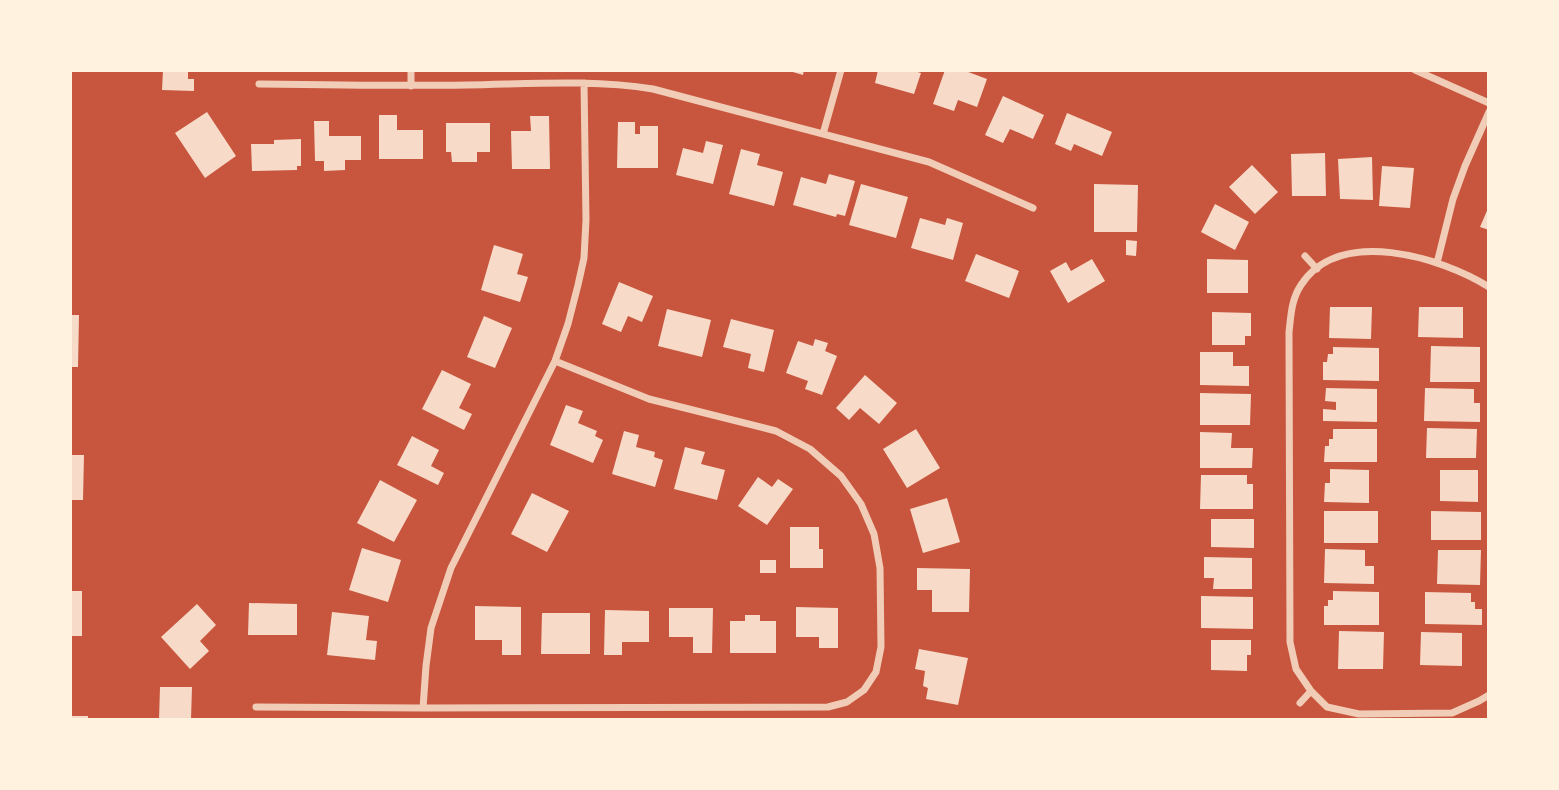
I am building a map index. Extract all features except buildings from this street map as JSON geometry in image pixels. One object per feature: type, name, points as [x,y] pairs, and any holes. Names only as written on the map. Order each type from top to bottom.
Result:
[{"type":"street","points":[[411,70],[411,86]]},
{"type":"street","points":[[823,134],[841,70]]},
{"type":"street","points":[[1415,70],[1489,103]]},
{"type":"street","points":[[423,708],[431,628],[451,568],[555,361],[568,324],[584,258],[584,83]]},
{"type":"street","points":[[259,84],[411,86],[621,83],[653,89],[929,162],[1033,208]]},
{"type":"street","points":[[1437,263],[1453,199],[1489,111]]},
{"type":"street","points":[[1489,287],[1475,278],[1408,254],[1361,252],[1336,257],[1317,268],[1301,284],[1293,301],[1289,332],[1290,642],[1296,668],[1311,691],[1327,707],[1359,714],[1452,713],[1489,695]]},
{"type":"street","points":[[1305,256],[1317,268]]},
{"type":"street","points":[[256,707],[828,707],[847,702],[864,690],[876,672],[880,647],[880,568],[874,534],[861,504],[841,476],[810,449],[776,431],[649,399],[555,361]]},
{"type":"street","points":[[1300,703],[1311,691]]}]
